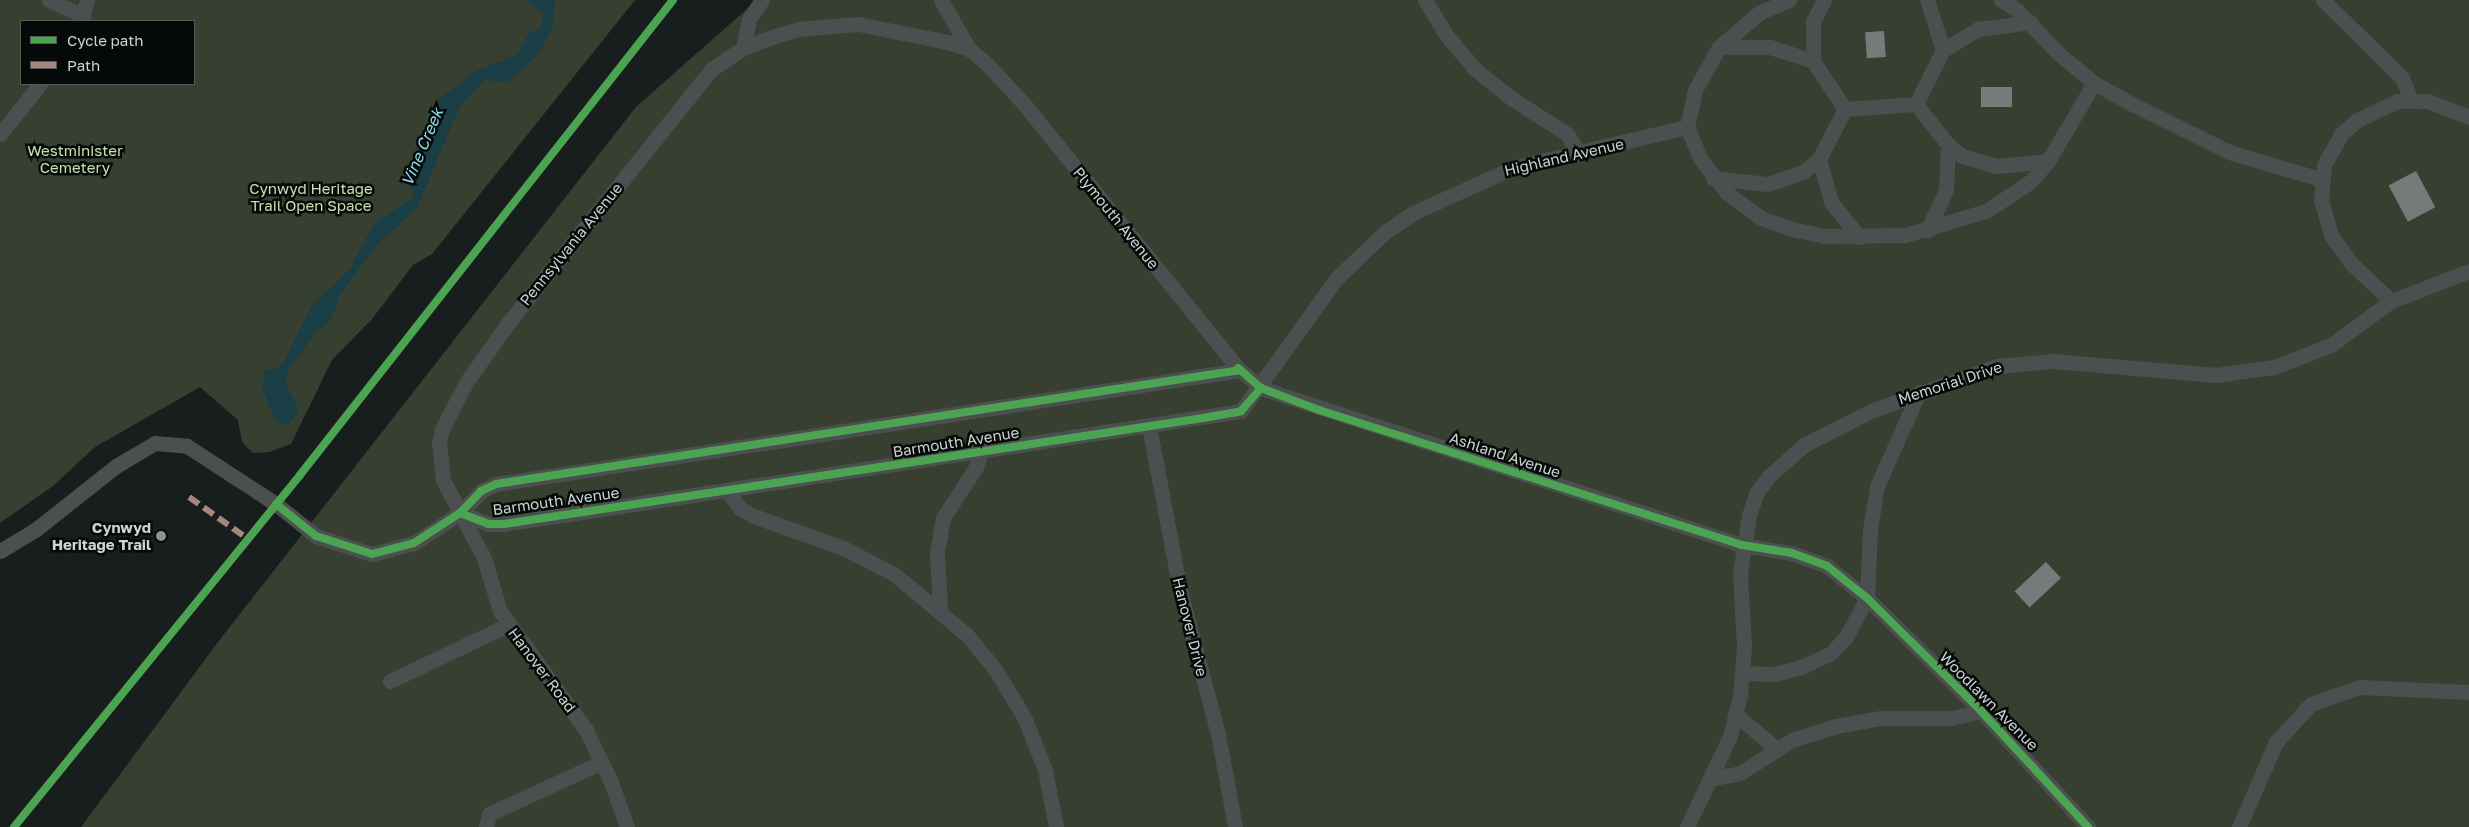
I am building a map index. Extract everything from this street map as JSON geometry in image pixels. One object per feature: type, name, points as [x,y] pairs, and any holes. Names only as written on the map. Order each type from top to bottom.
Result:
[{"type":"lane","points":[[49,0],[82,18],[87,0]]},
{"type":"lane","points":[[742,48],[749,19],[762,0]]},
{"type":"lane","name":"Plymouth Avenue","points":[[941,0],[969,49],[1024,104],[1240,370],[1261,388]]},
{"type":"lane","points":[[1425,0],[1447,36],[1476,69],[1511,98],[1567,134],[1579,153]]},
{"type":"lane","points":[[1789,0],[1759,13],[1719,47],[1695,90],[1687,127],[1713,178],[1740,205],[1761,218],[1824,236],[1859,237],[1927,232],[1986,211],[2011,198],[2048,161],[2094,83]]},
{"type":"lane","points":[[1824,0],[1813,22],[1813,61],[1845,109]]},
{"type":"lane","points":[[1927,0],[1944,50]]},
{"type":"lane","points":[[2001,0],[2031,22],[2058,53],[2094,83],[2229,152],[2270,167],[2320,179]]},
{"type":"lane","points":[[2323,0],[2402,78],[2411,100]]},
{"type":"lane","points":[[1916,104],[1944,50],[1978,29],[2031,22]]},
{"type":"lane","name":"Plymouth Avenue","points":[[742,48],[798,29],[858,24],[918,33],[969,49]]},
{"type":"lane","points":[[1719,47],[1770,47],[1813,61]]},
{"type":"lane","name":"Pennsylvania Avenue","points":[[460,513],[443,480],[439,444],[450,409],[508,322],[699,84],[742,48]]},
{"type":"lane","points":[[0,134],[39,85]]},
{"type":"lane","points":[[2391,301],[2351,263],[2331,235],[2321,201],[2320,179],[2332,150],[2356,121],[2380,107],[2411,100],[2443,105],[2469,117]]},
{"type":"lane","points":[[1845,109],[1916,104]]},
{"type":"lane","points":[[1916,104],[1948,145],[1962,156],[1997,166],[2048,161]]},
{"type":"lane","points":[[1713,178],[1768,184],[1803,172],[1819,159],[1845,109]]},
{"type":"lane","name":"Highland Avenue","points":[[1261,388],[1318,299],[1385,232],[1445,195],[1512,168],[1687,127]]},
{"type":"lane","points":[[1927,232],[1946,190],[1948,145]]},
{"type":"lane","points":[[1819,159],[1831,202],[1859,237]]},
{"type":"lane","name":"Memorial Drive","points":[[1687,827],[1713,778],[1736,715],[1743,673],[1742,545],[1757,492],[1780,464],[1826,430],[1919,392],[1972,373],[2024,362],[2079,362],[2184,375],[2266,369],[2331,345],[2391,301],[2469,271]]},
{"type":"lane","name":"Barmouth Avenue","points":[[1240,370],[496,484],[481,490],[460,513],[488,524],[504,524],[1241,412],[1261,388]]},
{"type":"lane","name":"Ashland Avenue","points":[[1261,388],[1742,545],[1809,557],[1827,566],[1867,598]]},
{"type":"lane","points":[[1743,673],[1793,670],[1831,653],[1846,637],[1867,598],[1871,523],[1877,486],[1919,392]]},
{"type":"lane","name":"Hanover Drive","points":[[1149,426],[1180,595],[1218,734],[1235,827]]},
{"type":"lane","points":[[0,551],[35,530],[137,452],[155,443],[172,442],[216,464],[316,536],[352,550],[372,554],[393,551],[414,543],[460,513]]},
{"type":"lane","points":[[940,609],[937,553],[943,518],[976,467],[981,452]]},
{"type":"lane","points":[[726,490],[742,509],[869,559],[940,609],[981,651],[1025,719],[1045,770],[1056,827]]},
{"type":"lane","name":"Hanover Road","points":[[460,513],[484,558],[494,598],[508,625],[578,718],[602,762],[627,827]]},
{"type":"lane","name":"Woodlawn Avenue","points":[[1867,598],[1981,711],[2088,827]]},
{"type":"lane","points":[[390,681],[508,625]]},
{"type":"lane","points":[[2239,827],[2276,742],[2311,704],[2341,691],[2377,685],[2469,692]]},
{"type":"lane","points":[[1713,778],[1740,773],[1776,749],[1808,734],[1857,721],[1952,718],[1981,711]]},
{"type":"lane","points":[[1736,715],[1776,749]]},
{"type":"lane","points":[[486,827],[489,814],[602,762]]},
{"type":"green space","name":"Cynwyd Heritage Trail Open Space","points":[[0,0],[635,0],[432,254],[413,265],[372,319],[332,360],[291,444],[269,452],[253,453],[242,442],[238,420],[200,387],[95,447],[53,486],[0,523]]},
{"type":"green space","points":[[757,0],[2469,0],[2469,827],[81,827],[218,642],[636,107]]},
{"type":"water","name":"Vine Creek","points":[[526,0],[555,0],[553,26],[540,52],[508,82],[485,80],[460,106],[417,208],[374,248],[340,295],[331,320],[314,334],[285,377],[287,387],[299,411],[287,426],[275,420],[263,391],[265,370],[277,369],[285,360],[313,304],[350,269],[375,222],[413,198],[413,191],[406,184],[436,102],[476,71],[517,55],[529,33],[541,28],[543,14]]},
{"type":"building","points":[[1884,31],[1886,57],[1867,58],[1865,32]]},
{"type":"building","points":[[1981,87],[2012,87],[2012,107],[1981,107]]},
{"type":"building","points":[[2416,171],[2435,207],[2408,222],[2389,186]]},
{"type":"building","points":[[2046,562],[2061,578],[2030,607],[2015,591]]},
{"type":"marked path","points":[[189,497],[248,539]]},
{"type":"cycle path","points":[[14,827],[300,475],[673,0]]},
{"type":"cycle path","points":[[1238,368],[1261,388],[1319,410],[1742,545],[1792,553],[1827,566],[1867,598],[1981,711],[2088,827]]},
{"type":"cycle path","points":[[276,504],[316,536],[372,554],[414,543],[460,513],[481,491],[496,484],[1240,370]]},
{"type":"cycle path","points":[[460,513],[488,524],[504,524],[1203,418],[1241,411],[1261,388]]},
{"type":"place","name":"Cynwyd Heritage Trail","points":[[161,536]]},
{"type":"park label","name":"Westminister Cemetery","points":[[75,158]]}]
